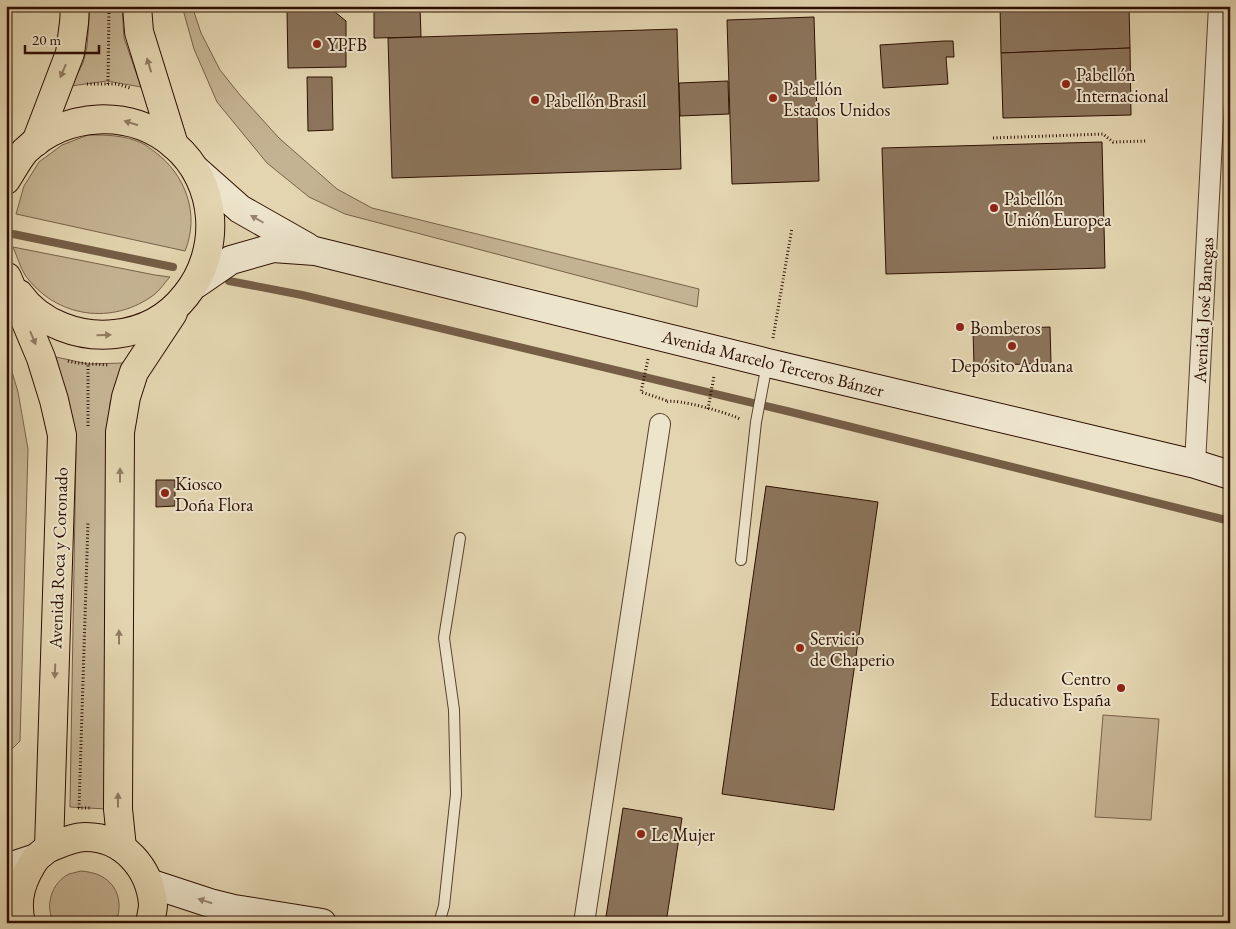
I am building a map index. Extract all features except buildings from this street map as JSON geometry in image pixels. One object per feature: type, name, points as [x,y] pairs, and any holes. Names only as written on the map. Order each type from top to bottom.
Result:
[{"type":"main road","points":[[6,180],[58,81],[70,53],[75,6]]},
{"type":"main road","points":[[137,6],[139,32],[174,145]]},
{"type":"main road","points":[[22,152],[62,127],[91,119],[121,120],[149,129],[174,145],[196,170],[207,197],[212,227],[207,256],[196,284],[178,306],[134,372],[126,397],[120,432],[118,808],[122,848]]},
{"type":"main road","points":[[7,276],[24,301],[45,319],[71,331],[99,336],[128,333],[154,323],[178,306]]},
{"type":"main road","name":"Avenida Roca y Coronado","points":[[7,276],[41,358],[62,435],[51,807],[43,853]]},
{"type":"main road","points":[[21,923],[18,912],[19,893],[25,874],[43,853],[67,840],[86,837],[104,840],[122,848],[139,863],[149,884],[153,906],[150,923]]},
{"type":"street","name":"Avenida José Banegas","points":[[1195,464],[1224,47],[1219,6]]},
{"type":"street","name":"Avenida Marcelo Terceros Bánzer","points":[[196,170],[240,209],[315,251]]},
{"type":"street","name":"Avenida Marcelo Terceros Bánzer","points":[[196,284],[231,260],[264,250],[272,248],[315,251],[765,374],[1195,464],[1230,475]]},
{"type":"street","points":[[584,923],[660,424]]},
{"type":"street","points":[[6,868],[43,853]]},
{"type":"street","points":[[149,884],[234,909],[322,923]]},
{"type":"lane","points":[[741,560],[756,419],[765,374]]},
{"type":"lane","points":[[439,923],[444,906],[456,794],[454,710],[444,638],[460,538]]},
{"type":"path","points":[[108,84],[109,6]]},
{"type":"path","points":[[58,81],[70,85],[117,84],[136,90],[153,76]]},
{"type":"path","points":[[993,138],[1103,134],[1113,142],[1147,141]]},
{"type":"path","points":[[779,307],[792,228]]},
{"type":"path","points":[[41,358],[56,357],[77,363],[112,365],[123,363],[134,372]]},
{"type":"path","points":[[646,364],[641,392],[668,401],[708,407],[751,423],[756,419]]},
{"type":"path","points":[[708,407],[713,381]]},
{"type":"path","points":[[660,424],[668,401]]},
{"type":"path","points":[[51,807],[118,808]]},
{"type":"shaded area","points":[[90,6],[122,6],[124,38],[141,87],[107,81],[71,86],[83,63],[87,47]]},
{"type":"shaded area","points":[[182,6],[192,6],[201,33],[220,70],[240,95],[279,138],[337,189],[372,208],[699,289],[697,307],[345,214],[309,197],[267,163],[217,102],[194,49]]},
{"type":"shaded area","points":[[88,135],[109,135],[135,140],[166,161],[182,184],[190,210],[191,224],[185,251],[16,214],[24,186],[39,162],[62,145]]},
{"type":"shaded area","points":[[13,247],[170,277],[155,294],[139,304],[121,311],[86,313],[52,301],[38,289],[25,275]]},
{"type":"shaded area","points":[[6,352],[18,392],[28,449],[20,741],[6,755]]},
{"type":"shaded area","points":[[56,357],[88,364],[123,363],[110,403],[108,452],[106,809],[70,807],[76,450],[68,403]]},
{"type":"shaded area","points":[[1103,715],[1159,719],[1151,820],[1095,817]]},
{"type":"shaded area","points":[[81,871],[101,876],[113,887],[119,903],[116,923],[54,923],[51,916],[50,902],[54,889],[69,874]]},
{"type":"waterway","points":[[13,234],[173,267]]},
{"type":"waterway","points":[[229,281],[302,295],[791,412],[1230,521]]},
{"type":"place","name":"YPFB","points":[[317,44]]},
{"type":"place","name":"Pabellón Internacional","points":[[1066,84]]},
{"type":"place","name":"Pabellón Estados Unidos","points":[[773,98]]},
{"type":"place","name":"Pabellón Brasil","points":[[535,100]]},
{"type":"place","name":"Pabellón Unión Europea","points":[[994,208]]},
{"type":"place","name":"Bomberos","points":[[960,327]]},
{"type":"place","name":"Depósito Aduana","points":[[1012,346]]},
{"type":"place","name":"Kiosco Doña Flora","points":[[165,493]]},
{"type":"place","name":"Servicio de Chaperio","points":[[800,648]]},
{"type":"place","name":"Centro Educativo España","points":[[1121,688]]},
{"type":"place","name":"Le Mujer","points":[[641,834]]}]
